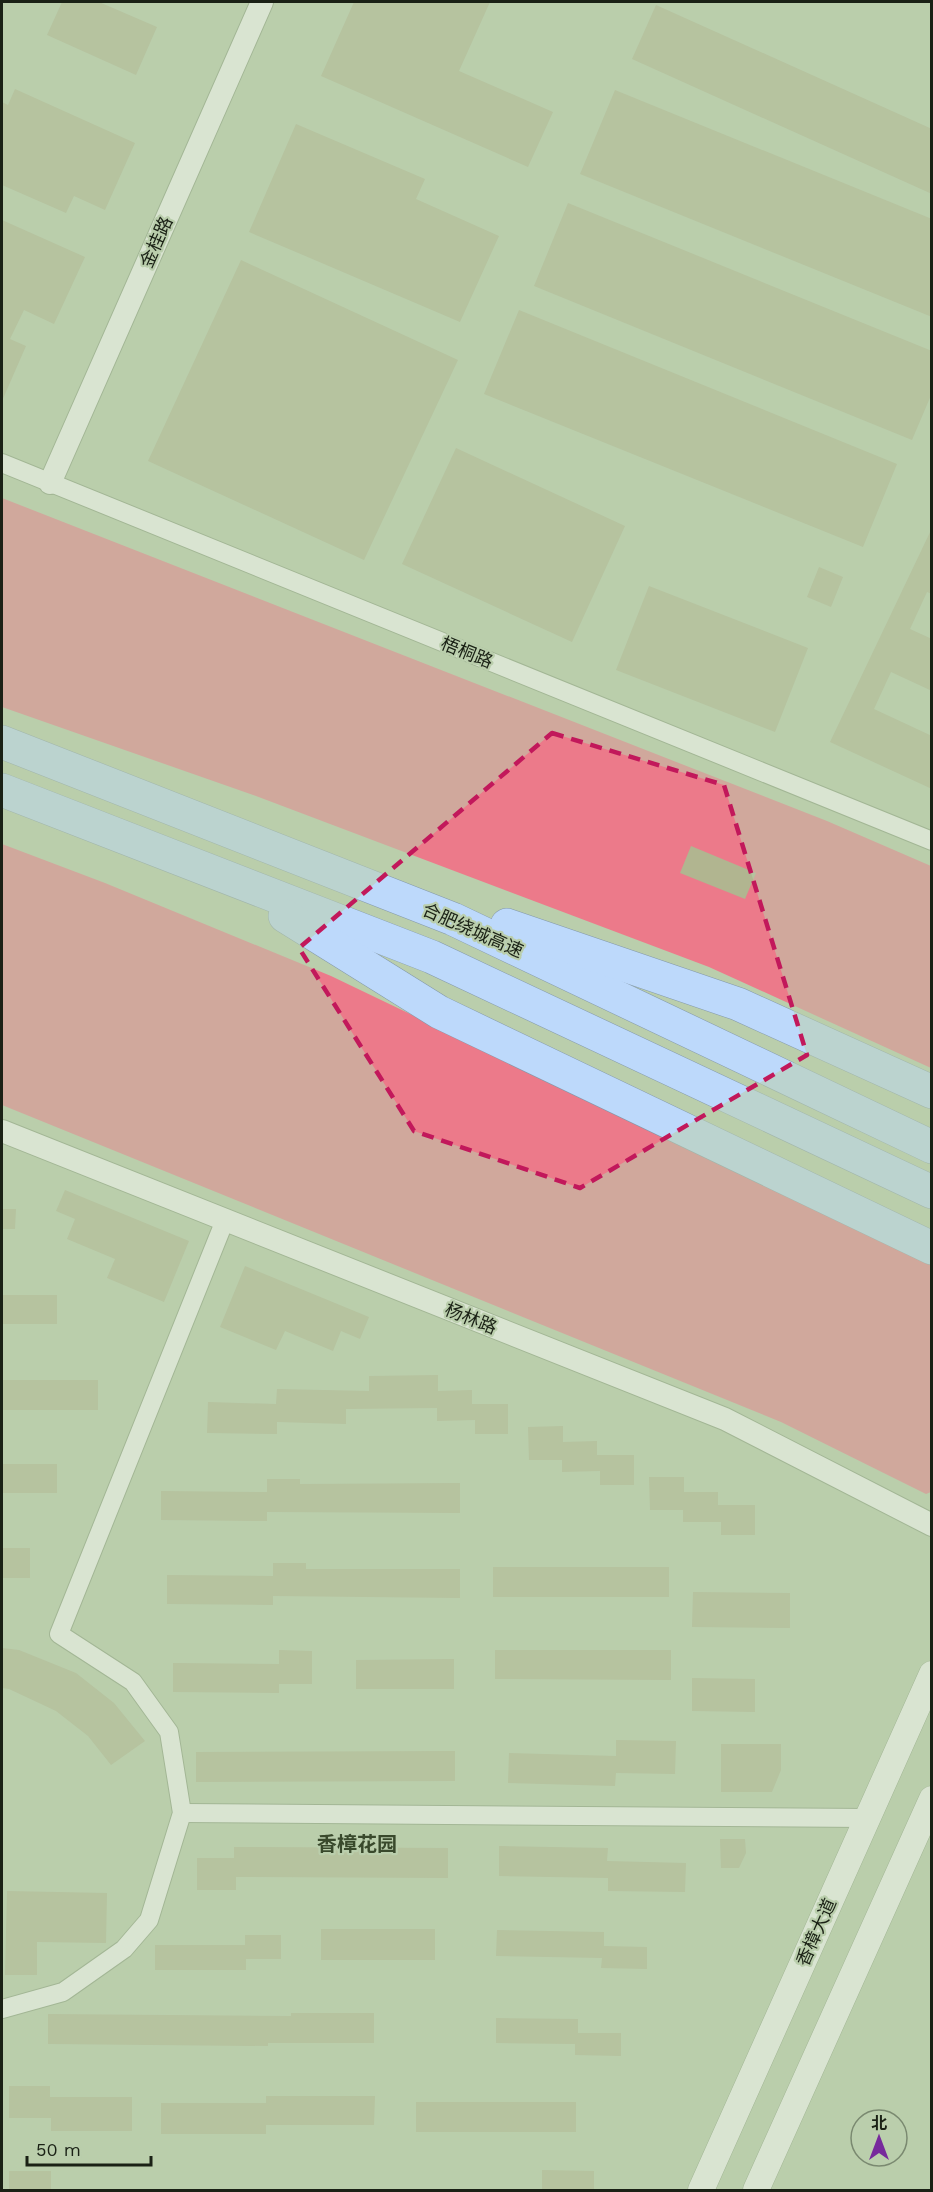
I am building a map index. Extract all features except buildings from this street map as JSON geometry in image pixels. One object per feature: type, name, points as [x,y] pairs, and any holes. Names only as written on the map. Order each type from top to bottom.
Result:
[{"type":"highway","name":"合肥绕城高速","points":[[2,742],[453,919],[932,1147]]},
{"type":"highway","points":[[2,790],[432,957],[932,1192]]},
{"type":"highway","points":[[239,835],[738,1004],[932,1092]]},
{"type":"highway","points":[[217,874],[439,1012],[932,1248]]},
{"type":"main road","name":"香樟大道","points":[[701,2190],[932,1674]]},
{"type":"main road","points":[[756,2190],[932,1799]]},
{"type":"street","name":"金桂路","points":[[50,483],[262,2]]},
{"type":"street","name":"梧桐路","points":[[2,463],[932,841]]},
{"type":"street","name":"杨林路","points":[[2,1131],[725,1419],[932,1525]]},
{"type":"street","points":[[2,2009],[63,1992],[124,1949],[149,1920],[182,1813],[169,1732],[133,1682],[59,1634],[225,1220]]},
{"type":"street","points":[[182,1813],[867,1818]]},
{"type":"highlighted area","points":[[552,733],[724,785],[807,1055],[580,1188],[414,1131],[299,948]]},
{"type":"shaded area","points":[[2,498],[827,821],[931,866],[931,1068],[709,967],[256,796],[2,707]]},
{"type":"shaded area","points":[[2,844],[105,883],[331,976],[931,1264],[931,1492],[926,1494],[781,1422],[2,1105]]},
{"type":"district","name":"香樟花园","points":[[357,1844]]}]
